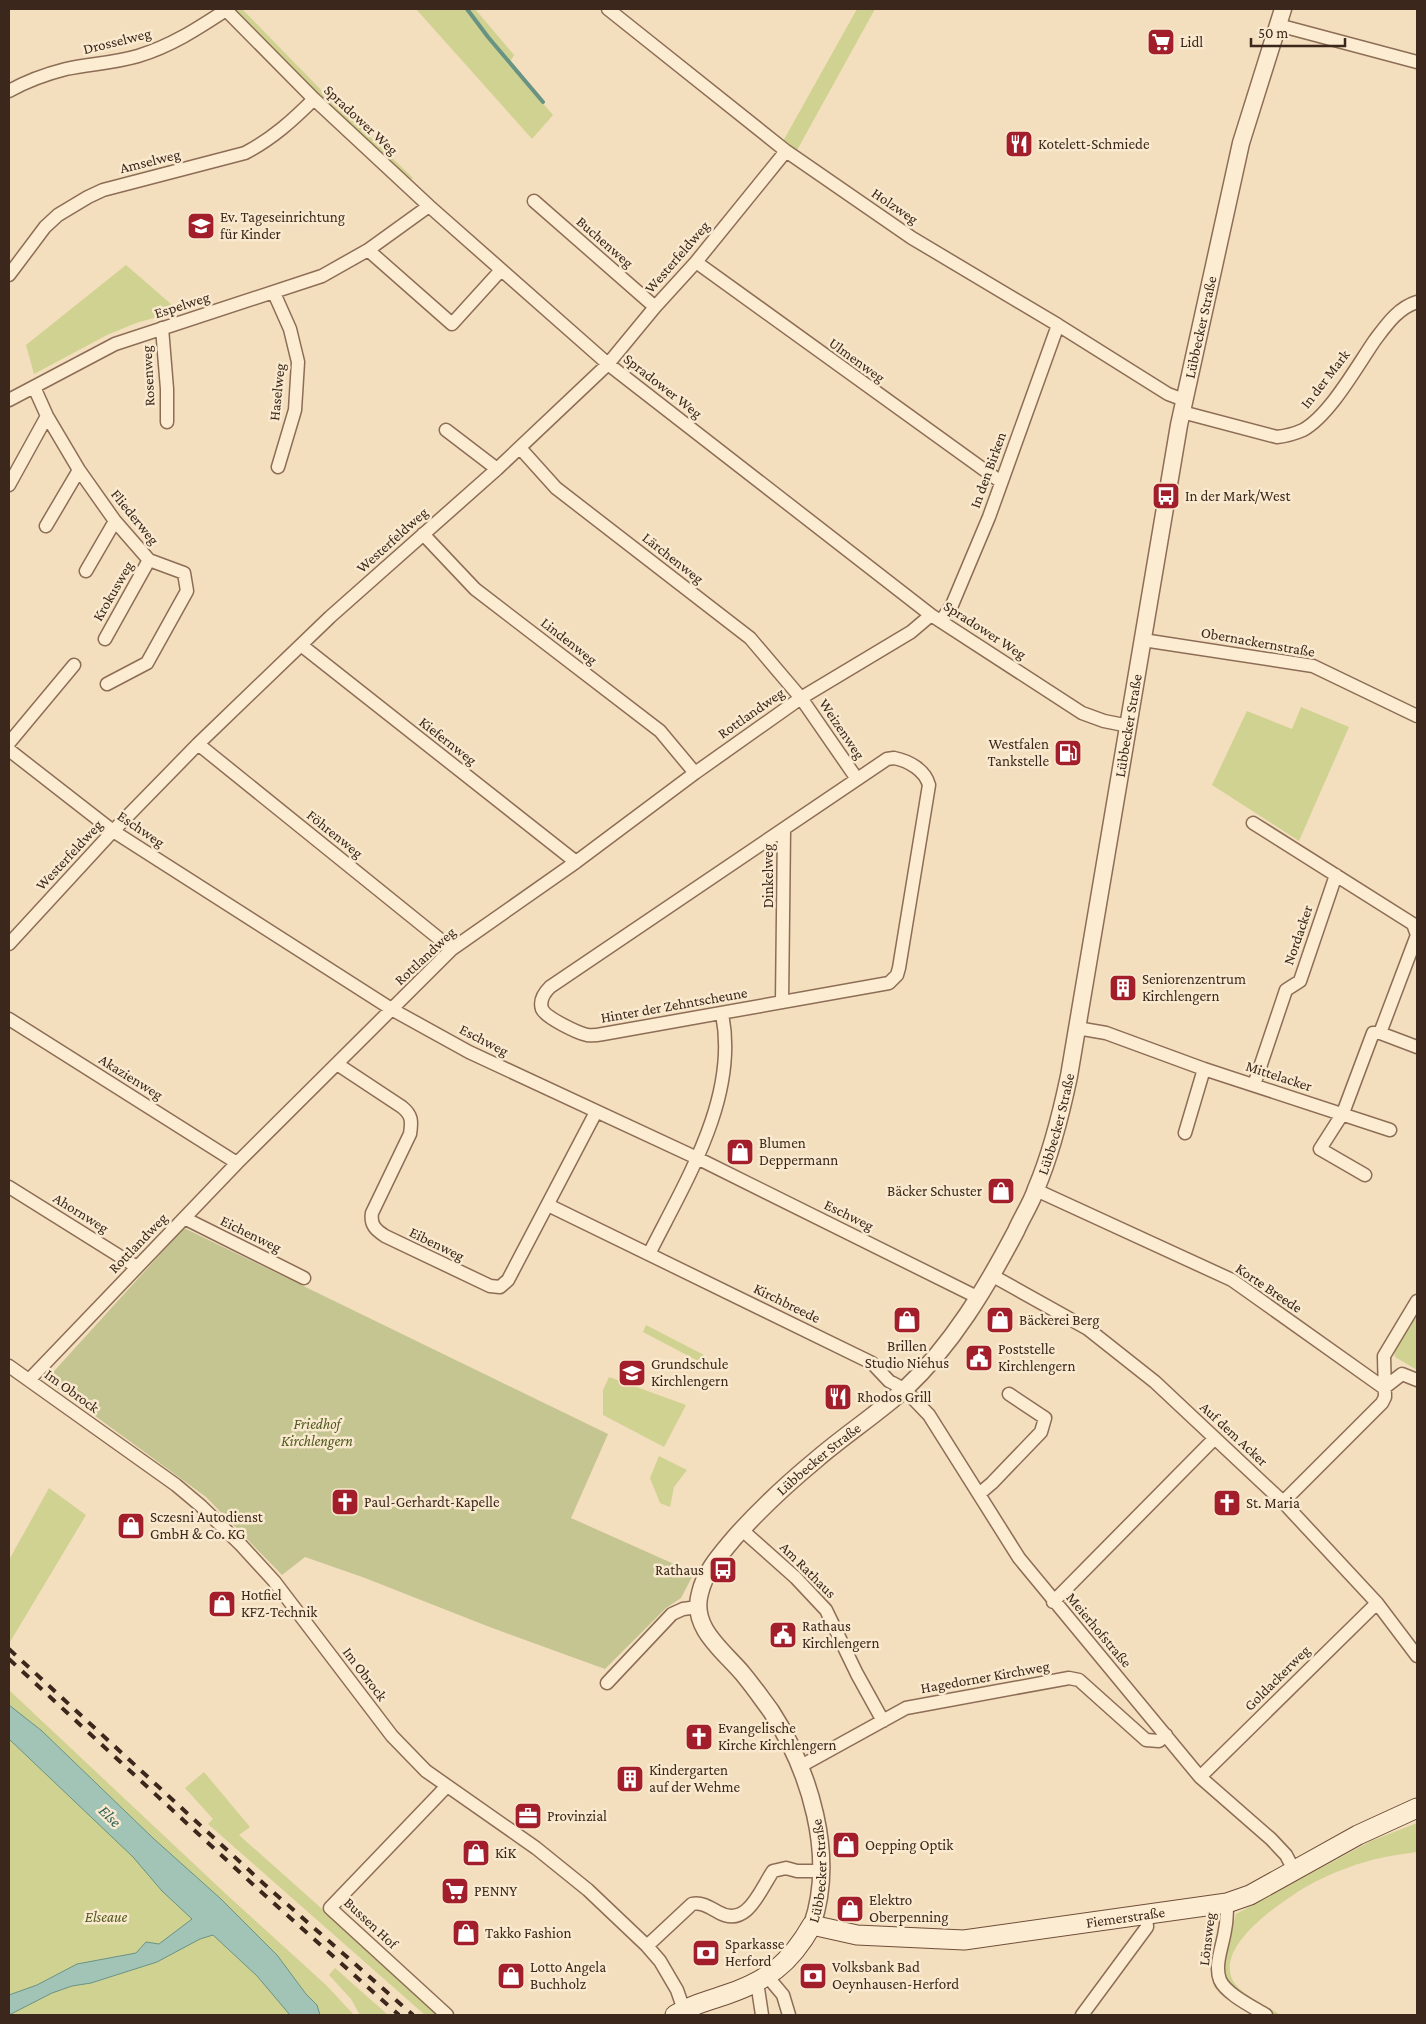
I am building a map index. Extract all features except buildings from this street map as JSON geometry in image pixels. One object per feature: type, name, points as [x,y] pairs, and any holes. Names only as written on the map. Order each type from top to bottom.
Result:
[{"type":"main road","name":"Fiemerstraße","points":[[812,1925],[857,1935],[964,1940],[1227,1903],[1250,1895],[1358,1835],[1417,1808]]},
{"type":"main road","name":"Lübbecker Straße","points":[[679,2012],[741,1990],[762,1979],[783,1964],[800,1947],[812,1925]]},
{"type":"street","name":"Drosselweg","points":[[9,90],[31,79],[66,69],[104,64],[138,56],[180,40],[226,9]]},
{"type":"street","name":"Spradower Weg","points":[[226,9],[314,99],[429,206],[608,364],[936,618],[1082,713],[1104,722],[1128,726]]},
{"type":"street","name":"Holzweg","points":[[608,9],[786,151],[912,238],[1058,325],[1168,394],[1183,406]]},
{"type":"street","name":"Lübbecker Straße","points":[[812,1925],[820,1900],[821,1847],[816,1822],[799,1767],[784,1734],[762,1699],[705,1630],[698,1607],[699,1595],[704,1581],[718,1558],[761,1510],[816,1459],[904,1389],[937,1355],[979,1298],[1036,1190],[1066,1092],[1163,513],[1183,406],[1241,143],[1283,9]]},
{"type":"street","points":[[1278,25],[1417,62]]},
{"type":"street","name":"Amselweg","points":[[9,276],[45,227],[73,205],[103,190],[245,153],[261,145],[289,124],[314,99]]},
{"type":"street","name":"Westerfeldweg","points":[[9,944],[113,831],[198,744],[301,645],[520,448],[608,364],[655,307],[696,262],[786,151]]},
{"type":"street","name":"Buchenweg","points":[[534,201],[655,307]]},
{"type":"street","name":"Espelweg","points":[[9,400],[115,344],[322,276],[368,250],[429,206]]},
{"type":"street","points":[[368,250],[452,324],[501,270]]},
{"type":"street","name":"Ulmenweg","points":[[696,262],[1001,482]]},
{"type":"street","name":"Haselweg","points":[[274,293],[290,329],[298,362],[295,410],[278,467]]},
{"type":"street","name":"In der Mark","points":[[1183,406],[1277,437],[1291,435],[1318,419],[1330,405],[1390,319],[1408,305],[1417,302]]},
{"type":"street","name":"In den Birken","points":[[936,618],[952,605],[989,517],[1058,325]]},
{"type":"street","name":"Rosenweg","points":[[162,328],[167,389],[166,422]]},
{"type":"street","name":"Fliederweg","points":[[34,387],[48,416],[79,470],[115,521],[149,560],[184,573],[187,591],[147,663],[106,684]]},
{"type":"street","points":[[9,485],[48,416]]},
{"type":"street","points":[[446,430],[497,469]]},
{"type":"street","name":"Lärchenweg","points":[[520,448],[556,488],[750,638],[801,698]]},
{"type":"street","points":[[46,526],[79,470]]},
{"type":"street","points":[[86,571],[115,521]]},
{"type":"street","name":"Lindenweg","points":[[423,534],[475,589],[660,731],[695,773]]},
{"type":"street","name":"Krokusweg","points":[[105,639],[149,560]]},
{"type":"street","name":"Rottlandweg","points":[[29,1380],[237,1163],[393,1010],[452,949],[576,862],[695,773],[801,698],[936,618]]},
{"type":"street","name":"Obernackernstraße","points":[[1142,640],[1313,666],[1417,716]]},
{"type":"street","name":"Kiefernweg","points":[[301,645],[576,862]]},
{"type":"street","points":[[9,743],[74,665]]},
{"type":"street","name":"Weizenweg","points":[[801,698],[857,780]]},
{"type":"street","name":"Föhrenweg","points":[[198,744],[452,949]]},
{"type":"street","name":"Eschweg","points":[[9,750],[113,831],[393,1010],[469,1052],[697,1158],[979,1298]]},
{"type":"street","name":"Hinter der Zehntscheune","points":[[894,758],[902,759],[922,771],[927,777],[929,785],[897,975],[889,983],[590,1036],[547,1016],[542,1010],[541,1002],[544,994],[550,987],[857,780],[887,760],[894,758]]},
{"type":"street","points":[[1254,822],[1413,924],[1417,935],[1380,1033]]},
{"type":"street","name":"Dinkelweg","points":[[782,1002],[784,829]]},
{"type":"street","name":"Nordacker","points":[[1254,1085],[1286,990],[1300,981],[1336,875]]},
{"type":"street","points":[[649,1254],[697,1158],[719,1096],[727,1047],[722,1014]]},
{"type":"street","name":"Akazienweg","points":[[9,1019],[237,1163]]},
{"type":"street","name":"Mittelacker","points":[[1077,1028],[1106,1034],[1204,1069],[1343,1113],[1390,1130]]},
{"type":"street","points":[[1365,1175],[1320,1149],[1343,1113],[1373,1033],[1380,1033],[1417,1047]]},
{"type":"street","name":"Eibenweg","points":[[336,1064],[410,1114],[412,1123],[410,1134],[372,1214],[371,1220],[375,1229],[385,1236],[490,1286],[500,1287],[508,1280],[596,1112]]},
{"type":"street","points":[[1185,1133],[1204,1069]]},
{"type":"street","name":"Ahornweg","points":[[9,1187],[137,1267]]},
{"type":"street","name":"Korte Breede","points":[[1036,1190],[1232,1280],[1384,1388]]},
{"type":"street","name":"Kirchbreede","points":[[548,1205],[872,1363],[889,1381],[904,1389]]},
{"type":"street","name":"Eichenweg","points":[[184,1218],[304,1278]]},
{"type":"street","name":"Auf dem Acker","points":[[992,1276],[1088,1329],[1155,1382],[1283,1502],[1377,1603],[1417,1656]]},
{"type":"street","points":[[1283,1502],[1382,1403],[1385,1397],[1384,1356],[1417,1302]]},
{"type":"street","name":"Im Obrock","points":[[9,1366],[176,1485],[201,1506],[274,1581],[392,1736],[426,1770],[572,1875],[647,1946],[660,1961],[677,1990],[679,2012]]},
{"type":"street","points":[[1384,1388],[1402,1374],[1417,1380]]},
{"type":"street","name":"Meierhofstraße","points":[[904,1389],[929,1415],[1019,1558],[1054,1602],[1200,1777],[1271,1838],[1286,1855],[1294,1870]]},
{"type":"street","points":[[979,1494],[1041,1432],[1045,1418],[1009,1394]]},
{"type":"street","points":[[1054,1602],[1215,1438]]},
{"type":"street","name":"Am Rathaus","points":[[742,1530],[796,1578],[826,1610],[857,1674],[883,1721]]},
{"type":"street","name":"Goldackerweg","points":[[1200,1777],[1377,1603]]},
{"type":"street","points":[[606,1683],[672,1614],[682,1609],[698,1607]]},
{"type":"street","name":"Hagedorner Kirchweg","points":[[799,1767],[906,1708],[1069,1678],[1079,1680],[1146,1740],[1159,1741],[1166,1735]]},
{"type":"street","name":"Bussen Hof","points":[[447,1786],[330,1908],[447,2015]]},
{"type":"street","points":[[647,1946],[692,1904],[705,1905],[731,1918],[738,1917],[754,1902],[773,1871],[786,1868],[797,1871],[822,1871]]},
{"type":"street","name":"Lönsweg","points":[[1227,1903],[1225,1931],[1218,1967],[1220,1980],[1239,1999],[1266,2015]]},
{"type":"street","points":[[1082,2015],[1147,1927],[1146,1914]]},
{"type":"street","points":[[762,1979],[762,2015]]},
{"type":"street","points":[[762,1979],[783,1995],[789,2015]]},
{"type":"green space","points":[[233,9],[242,9],[324,93],[413,178],[410,180],[321,98]]},
{"type":"green space","points":[[416,9],[475,9],[514,55],[509,64],[553,115],[532,139]]},
{"type":"green space","points":[[857,9],[875,9],[796,152],[782,143]]},
{"type":"green space","points":[[126,265],[179,311],[136,323],[107,335],[34,374],[26,345]]},
{"type":"green space","points":[[1301,707],[1349,727],[1299,841],[1212,785],[1247,711],[1292,729]]},
{"type":"green space","name":"Friedhof Kirchlengern","points":[[184,1228],[608,1434],[571,1518],[694,1573],[681,1598],[666,1608],[605,1669],[305,1557],[282,1575],[206,1497],[46,1380]]},
{"type":"green space","points":[[1417,1314],[1417,1370],[1395,1357],[1394,1351]]},
{"type":"green space","points":[[646,1325],[704,1355],[700,1362],[643,1332]]},
{"type":"green space","points":[[609,1377],[686,1405],[664,1447],[603,1415],[603,1390]]},
{"type":"green space","points":[[659,1456],[687,1470],[674,1487],[670,1507],[660,1503],[650,1478]]},
{"type":"green space","points":[[49,1488],[86,1515],[10,1642],[9,1560]]},
{"type":"green space","name":"Elseaue","points":[[9,1690],[227,1895],[326,1985],[354,2015],[9,2015]]},
{"type":"green space","points":[[204,1772],[250,1827],[239,1835],[441,2015],[425,2015],[208,1824],[213,1819],[185,1788]]},
{"type":"green space","points":[[1417,1823],[1417,1852],[1364,1862],[1316,1881],[1276,1907],[1251,1928],[1241,1940],[1233,1953],[1230,1966],[1232,1979],[1240,1989],[1281,2015],[1254,2015],[1229,2000],[1214,1987],[1211,1973],[1212,1959],[1223,1963],[1236,1914],[1371,1841]]},
{"type":"green space","points":[[335,1968],[388,2015],[360,2015],[351,1999],[329,1975]]},
{"type":"water","name":"Else","points":[[9,1705],[42,1731],[154,1839],[221,1899],[277,1955],[306,1994],[317,2005],[320,2015],[290,2015],[257,1976],[213,1935],[200,1939],[157,1962],[52,1993],[9,2015],[9,1995],[37,1985],[77,1964],[136,1953],[146,1942],[159,1944],[192,1919],[162,1891],[133,1857],[9,1739]]},
{"type":"waterway","points":[[467,9],[543,102]]},
{"type":"railway","points":[[9,1649],[264,1884],[413,2015]]},
{"type":"railway","points":[[9,1659],[259,1890],[399,2015]]},
{"type":"place","name":"Lidl","points":[[1161,42]]},
{"type":"place","name":"Kotelett-Schmiede","points":[[1019,144]]},
{"type":"place","name":"Ev. Tageseinrichtung für Kinder","points":[[201,226]]},
{"type":"place","name":"In der Mark/West","points":[[1166,496]]},
{"type":"place","name":"Westfalen Tankstelle","points":[[1068,753]]},
{"type":"place","name":"Seniorenzentrum Kirchlengern","points":[[1123,988]]},
{"type":"place","name":"Blumen Deppermann","points":[[740,1152]]},
{"type":"place","name":"Bäcker Schuster","points":[[1001,1191]]},
{"type":"place","name":"Brillen Studio Niehus","points":[[907,1320]]},
{"type":"place","name":"Bäckerei Berg","points":[[1000,1320]]},
{"type":"place","name":"Poststelle Kirchlengern","points":[[979,1358]]},
{"type":"place","name":"Grundschule Kirchlengern","points":[[632,1373]]},
{"type":"place","name":"Rhodos Grill","points":[[838,1397]]},
{"type":"place","name":"Paul-Gerhardt-Kapelle","points":[[345,1502]]},
{"type":"place","name":"St. Maria","points":[[1227,1503]]},
{"type":"place","name":"Sczesni Autodienst GmbH & Co. KG","points":[[131,1526]]},
{"type":"place","name":"Rathaus","points":[[723,1570]]},
{"type":"place","name":"Hotfiel KFZ-Technik","points":[[222,1604]]},
{"type":"place","name":"Rathaus Kirchlengern","points":[[783,1635]]},
{"type":"place","name":"Evangelische Kirche Kirchlengern","points":[[699,1737]]},
{"type":"place","name":"Kindergarten auf der Wehme","points":[[630,1779]]},
{"type":"place","name":"Provinzial","points":[[528,1816]]},
{"type":"place","name":"Oepping Optik","points":[[846,1845]]},
{"type":"place","name":"KiK","points":[[476,1853]]},
{"type":"place","name":"PENNY","points":[[455,1891]]},
{"type":"place","name":"Elektro Oberpenning","points":[[850,1909]]},
{"type":"place","name":"Takko Fashion","points":[[466,1933]]},
{"type":"place","name":"Sparkasse Herford","points":[[706,1953]]},
{"type":"place","name":"Lotto Angela Buchholz","points":[[511,1976]]},
{"type":"place","name":"Volksbank Bad Oeynhausen-Herford","points":[[813,1976]]}]
